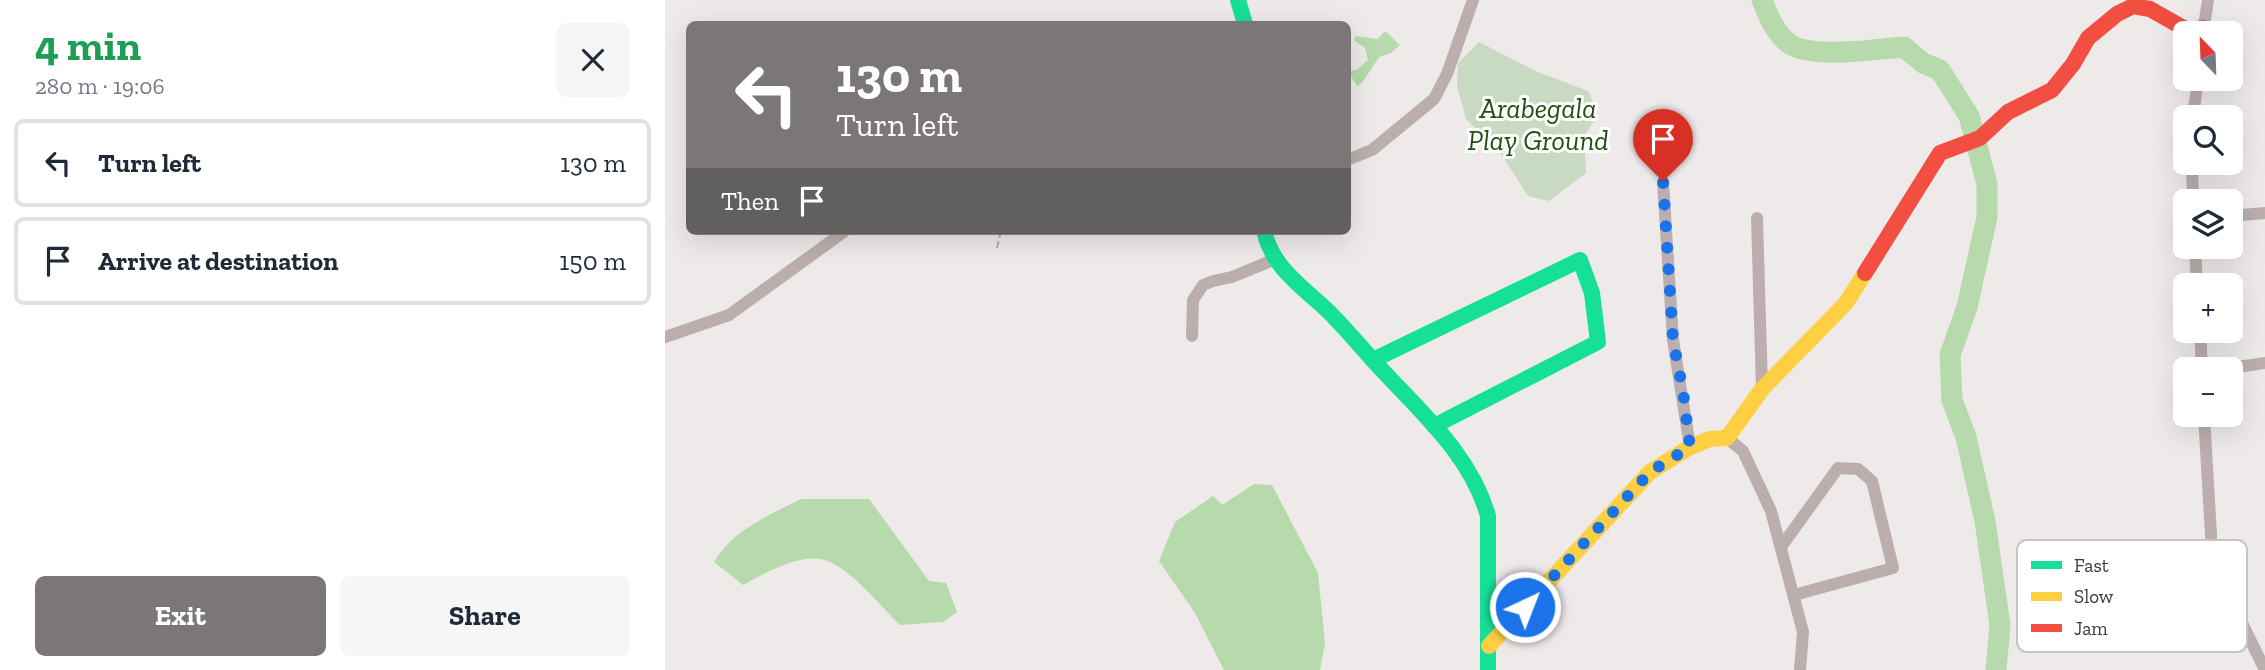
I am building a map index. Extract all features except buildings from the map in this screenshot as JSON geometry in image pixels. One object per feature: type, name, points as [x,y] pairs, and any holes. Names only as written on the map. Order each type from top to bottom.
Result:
[{"type":"street","points":[[1238,0],[1244,21]]},
{"type":"street","points":[[1351,158],[1372,150],[1434,99],[1447,74],[1473,0]]},
{"type":"street","points":[[2205,21],[2208,0]]},
{"type":"street","points":[[1727,438],[1762,389],[1846,303],[1940,153],[1974,140],[2008,112],[2052,89],[2073,64],[2088,38],[2117,14],[2133,6],[2150,9],[2173,22]]},
{"type":"street","points":[[1663,181],[1673,340],[1690,447]]},
{"type":"street","points":[[2243,215],[2265,214]]},
{"type":"street","points":[[1757,218],[1762,389]]},
{"type":"street","points":[[665,337],[729,315],[839,235]]},
{"type":"street","points":[[1266,235],[1273,260],[1329,312],[1434,426],[1473,475],[1485,498],[1488,516],[1488,670]]},
{"type":"street","points":[[1192,336],[1193,300],[1203,285],[1232,277],[1273,260]]},
{"type":"street","points":[[1373,360],[1580,260],[1593,293],[1598,342],[1434,426]]},
{"type":"street","points":[[2243,366],[2265,363]]},
{"type":"street","points":[[2205,427],[2210,540]]},
{"type":"street","points":[[1489,646],[1650,472],[1690,447],[1710,439],[1727,438],[1742,451],[1771,511],[1803,632],[1800,670]]},
{"type":"street","points":[[1781,547],[1838,468],[1858,469],[1872,481],[1893,568],[1794,595]]},
{"type":"street","points":[[2247,633],[2265,670]]},
{"type":"path","points":[[997,248],[1000,235]]},
{"type":"green space","name":"Arabegala Play Ground","points":[[1479,42],[1536,71],[1588,91],[1598,114],[1584,137],[1586,173],[1549,201],[1528,196],[1499,151],[1466,119],[1457,86],[1458,63]]},
{"type":"shaded area","points":[[1385,31],[1400,45],[1391,53],[1379,57],[1362,83],[1357,86],[1351,71],[1357,70],[1368,60],[1365,48],[1354,40],[1356,36],[1378,39]]},
{"type":"shaded area","points":[[1254,484],[1272,485],[1318,573],[1325,643],[1320,670],[1224,670],[1195,613],[1159,561],[1175,522],[1213,496],[1222,505]]},
{"type":"shaded area","points":[[801,499],[869,499],[929,581],[946,583],[957,612],[943,622],[900,625],[852,576],[820,559],[790,563],[743,585],[714,562],[741,532]]},
{"type":"waterway","points":[[1762,0],[1778,33],[1797,47],[1825,52],[1904,47],[1923,63],[1940,70],[1969,116],[1987,184],[1987,217],[1967,307],[1950,355],[1952,400],[1966,437],[1985,521],[2000,625],[1996,670]]},
{"type":"traffic: fast","points":[[1238,0],[1244,21]]},
{"type":"traffic: fast","points":[[1265,235],[1282,267],[1336,319],[1430,420],[1470,474],[1488,516],[1488,670]]},
{"type":"traffic: fast","points":[[1373,360],[1580,260],[1592,293],[1598,342],[1434,426]]},
{"type":"traffic: slow","points":[[1489,646],[1650,472],[1690,447],[1710,439],[1727,438],[1762,389],[1846,303],[1865,273]]},
{"type":"traffic: jam","points":[[1865,273],[1940,153],[1980,138],[2008,112],[2052,90],[2073,64],[2088,38],[2117,14],[2133,6],[2150,9],[2173,22]]},
{"type":"route","points":[[1525,607],[1650,472],[1690,447],[1673,340],[1663,181]]}]
